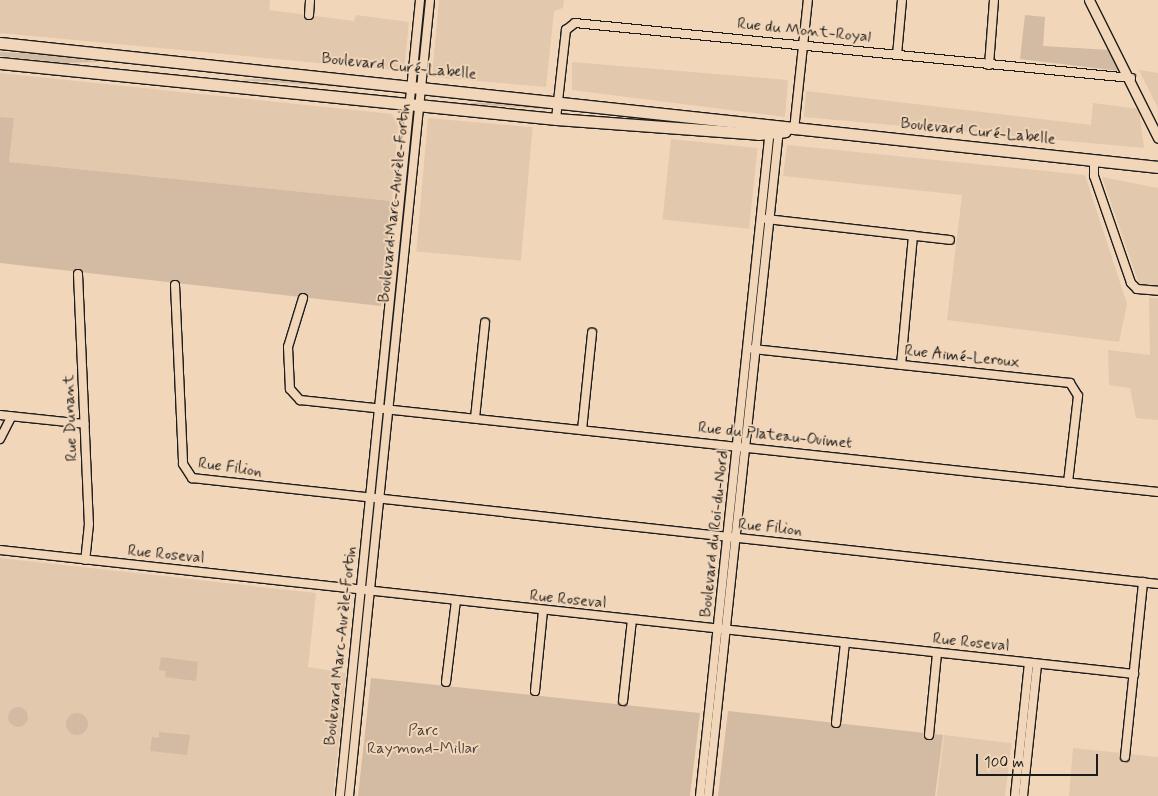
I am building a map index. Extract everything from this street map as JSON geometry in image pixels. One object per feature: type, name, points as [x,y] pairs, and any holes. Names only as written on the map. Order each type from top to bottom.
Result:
[{"type":"main road","name":"Boulevard Curé-Labelle","points":[[0,43],[416,85],[775,129]]},
{"type":"main road","name":"Boulevard Curé-Labelle","points":[[0,63],[556,119],[794,130],[1158,167]]},
{"type":"street","points":[[309,15],[310,0]]},
{"type":"street","name":"Boulevard Marc-Aurèle-Fortin","points":[[374,499],[388,410],[416,85],[420,0]]},
{"type":"street","name":"Boulevard Marc-Aurèle-Fortin","points":[[416,85],[430,0]]},
{"type":"street","points":[[794,130],[808,0]]},
{"type":"street","points":[[897,55],[902,0]]},
{"type":"street","points":[[989,65],[994,0]]},
{"type":"street","points":[[1089,0],[1131,78],[1158,138]]},
{"type":"street","name":"Rue du Mont-Royal","points":[[556,119],[566,30],[572,23],[1131,78]]},
{"type":"street","name":"Boulevard Marc-Aurèle-Fortin","points":[[349,796],[374,499],[379,408],[414,106]]},
{"type":"street","name":"Boulevard du Roi-du-Nord","points":[[753,349],[761,219],[775,129]]},
{"type":"street","name":"Boulevard du Roi-du-Nord","points":[[700,796],[722,630],[753,349],[771,220],[775,129]]},
{"type":"street","points":[[1094,160],[1094,176],[1131,283],[1137,289],[1158,291]]},
{"type":"street","points":[[761,219],[950,240]]},
{"type":"street","points":[[901,365],[913,236]]},
{"type":"street","name":"Rue Dunant","points":[[78,274],[89,527],[85,560]]},
{"type":"street","name":"Rue Filion","points":[[175,284],[183,457],[188,476],[374,499],[1158,584]]},
{"type":"street","points":[[303,298],[288,347],[291,391],[300,400],[388,410]]},
{"type":"street","points":[[474,418],[485,323]]},
{"type":"street","points":[[582,430],[592,333]]},
{"type":"street","name":"Rue Aimé-Leroux","points":[[753,349],[1073,384],[1078,399],[1068,482]]},
{"type":"street","name":"Rue du Plateau-Ouimet","points":[[388,410],[1158,492]]},
{"type":"street","points":[[0,415],[85,424]]},
{"type":"street","points":[[0,439],[11,417]]},
{"type":"street","name":"Rue Roseval","points":[[0,550],[543,611],[1134,674]]},
{"type":"street","points":[[1125,758],[1143,582]]},
{"type":"street","name":"Boulevard Marc-Aurèle-Fortin","points":[[340,796],[365,591]]},
{"type":"street","points":[[446,682],[456,601]]},
{"type":"street","points":[[534,691],[543,611]]},
{"type":"street","points":[[623,701],[632,620]]},
{"type":"street","name":"Boulevard du Roi-du-Nord","points":[[708,796],[722,630]]},
{"type":"street","points":[[836,722],[845,644]]},
{"type":"street","points":[[929,735],[937,653]]},
{"type":"street","points":[[1015,796],[1033,664]]},
{"type":"street","points":[[1023,796],[1033,664]]},
{"type":"shaded area","points":[[0,0],[270,0],[269,10],[354,21],[356,15],[409,22],[404,71],[0,33]]},
{"type":"shaded area","points":[[439,0],[564,0],[563,8],[554,11],[546,87],[432,77]]},
{"type":"shaded area","points":[[572,62],[788,80],[785,117],[572,90]]},
{"type":"shaded area","points":[[1139,70],[1158,73],[1158,108]]},
{"type":"shaded area","points":[[0,73],[392,114],[398,127],[392,201],[9,162],[14,118],[0,117]]},
{"type":"shaded area","points":[[806,91],[1091,125],[1093,103],[1139,109],[1144,148],[804,117]]},
{"type":"shaded area","points":[[428,118],[533,127],[521,261],[416,251]]},
{"type":"shaded area","points":[[671,139],[758,148],[749,229],[663,220]]},
{"type":"shaded area","points":[[787,145],[1085,175],[1127,304],[1119,342],[947,320],[962,195],[783,176]]},
{"type":"shaded area","points":[[1102,177],[1158,188],[1158,287],[1139,284]]},
{"type":"shaded area","points":[[1149,298],[1158,298],[1158,420],[1136,418],[1130,388],[1109,385],[1108,350],[1150,355]]},
{"type":"shaded area","points":[[0,558],[316,593],[308,667],[346,673],[333,796],[0,796]]},
{"type":"shaded area","points":[[944,735],[1011,743],[1005,796],[937,796]]},
{"type":"shaded area","points":[[1073,748],[1158,757],[1158,796],[1069,796]]},
{"type":"green space","points":[[423,9],[425,9],[425,76],[423,76]]},
{"type":"green space","points":[[1025,15],[1045,17],[1043,46],[1110,50],[1120,71],[1020,59]]},
{"type":"green space","points":[[0,52],[40,54],[102,62],[63,63],[0,56]]},
{"type":"green space","points":[[275,78],[356,87],[356,88],[238,80]]},
{"type":"green space","points":[[515,102],[544,109],[470,104],[470,103]]},
{"type":"green space","points":[[0,117],[14,118],[9,162],[392,201],[381,306],[0,263]]},
{"type":"green space","points":[[396,270],[387,392],[384,398]]},
{"type":"green space","points":[[161,657],[198,662],[196,681],[165,677],[166,671],[159,670]]},
{"type":"green space","name":"Parc Raymond-Millar","points":[[371,678],[700,713],[690,796],[358,796]]},
{"type":"green space","points":[[14,707],[22,707],[28,713],[28,721],[22,727],[14,727],[8,721],[8,713]]},
{"type":"green space","points":[[728,711],[943,735],[935,796],[718,796]]},
{"type":"green space","points":[[77,713],[85,716],[88,724],[85,732],[77,735],[69,732],[66,724],[69,716]]},
{"type":"green space","points":[[159,732],[190,735],[187,755],[150,751],[152,737],[159,738]]}]
